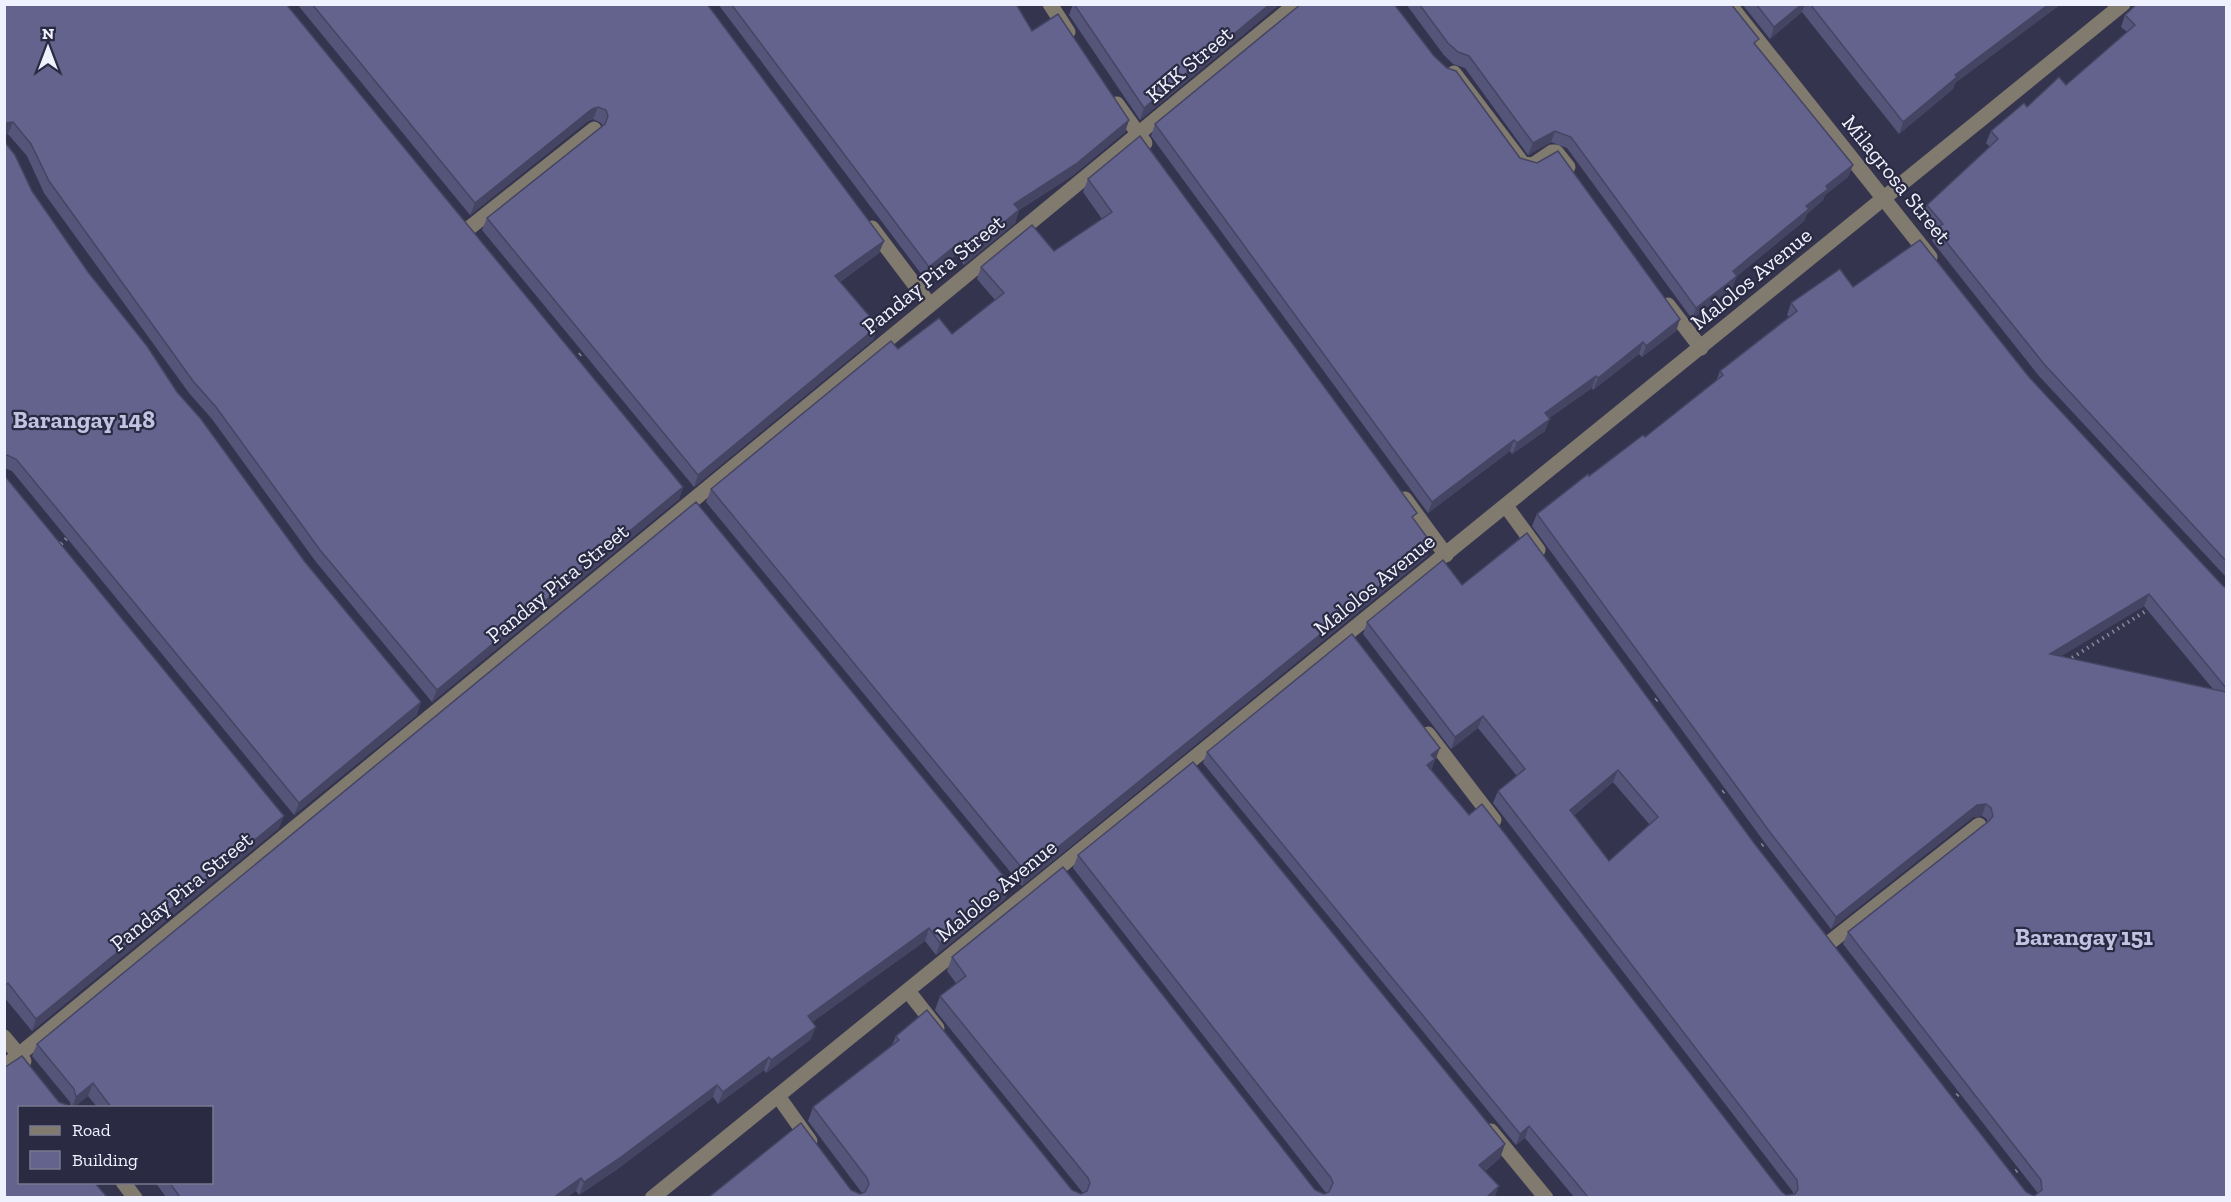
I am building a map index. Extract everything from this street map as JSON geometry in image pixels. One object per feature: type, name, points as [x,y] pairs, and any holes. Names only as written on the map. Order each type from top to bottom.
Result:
[{"type":"street","points":[[1050,4],[1075,42]]},
{"type":"street","name":"KKK Street","points":[[1138,135],[1296,4]]},
{"type":"street","name":"Milagrosa Street","points":[[1730,4],[1943,272]]},
{"type":"street","name":"Malolos Avenue","points":[[652,1197],[908,991],[1016,895],[1060,867],[1192,767],[1353,637],[1446,555],[2124,4]]},
{"type":"street","points":[[1442,66],[1449,73],[1457,74],[1523,164],[1533,165],[1552,152],[1556,152],[1580,185]]},
{"type":"street","points":[[1107,88],[1153,154]]},
{"type":"street","points":[[468,229],[594,129]]},
{"type":"street","name":"Panday Pira Street","points":[[4,1066],[426,711],[692,501],[1138,135]]},
{"type":"street","points":[[861,214],[930,305]]},
{"type":"street","points":[[1658,291],[1701,348]]},
{"type":"street","points":[[1398,489],[1446,555]]},
{"type":"street","points":[[1506,506],[1548,562]]},
{"type":"street","points":[[1416,719],[1503,831]]},
{"type":"street","points":[[1829,942],[1979,825]]},
{"type":"street","points":[[1060,867],[1071,882]]},
{"type":"street","points":[[908,991],[947,1040]]},
{"type":"street","points":[[4,1037],[33,1072]]},
{"type":"street","points":[[778,1096],[820,1154]]},
{"type":"street","points":[[1479,1116],[1546,1197]]},
{"type":"street","points":[[125,1184],[135,1197]]},
{"type":"path","points":[[575,359],[588,348]]},
{"type":"path","points":[[61,544],[78,529]]},
{"type":"path","points":[[2060,665],[2159,603]]},
{"type":"path","points":[[1651,704],[1670,689]]},
{"type":"path","points":[[1718,796],[1736,782]]},
{"type":"path","points":[[1757,849],[1777,835]]},
{"type":"path","points":[[1953,1100],[1968,1083]]},
{"type":"path","points":[[2011,1175],[2029,1161]]},
{"type":"building","points":[[4,4],[286,4],[683,487],[437,690],[320,550],[216,407],[193,381],[49,181],[31,144],[13,122],[4,123]]},
{"type":"building","points":[[312,4],[707,4],[884,241],[835,276],[878,326],[698,475],[487,218],[605,124],[608,116],[606,110],[598,107],[592,109],[475,203]]},
{"type":"building","points":[[731,4],[1016,4],[1032,31],[1058,14],[1129,120],[1076,164],[1014,204],[1019,210],[968,252],[960,242],[929,267]]},
{"type":"building","points":[[1074,4],[1270,4],[1144,108]]},
{"type":"building","points":[[1301,4],[1394,4],[1434,56],[1447,68],[1456,71],[1520,158],[1537,163],[1558,151],[1680,319],[1646,346],[1643,342],[1598,378],[1596,376],[1545,413],[1550,419],[1517,443],[1514,440],[1432,502],[1155,124]]},
{"type":"building","points":[[1419,4],[1731,4],[1759,39],[1754,43],[1853,165],[1826,186],[1828,189],[1806,206],[1809,209],[1733,271],[1737,276],[1696,308],[1571,137],[1555,131],[1533,143],[1469,56],[1458,52],[1448,43]]},
{"type":"building","points":[[1756,4],[1802,4],[1774,27]]},
{"type":"building","points":[[1810,4],[2049,4],[1955,75],[1957,77],[1903,122]]},
{"type":"building","points":[[2137,4],[2226,4],[2226,561],[2044,364],[1936,229],[1943,224],[1927,205],[1998,139],[1991,131],[2024,103],[2027,107],[2059,77],[2066,85],[2135,25],[2125,15]]},
{"type":"building","points":[[1140,136],[1417,513],[1412,517],[1432,544],[1026,873],[711,489],[891,341],[898,349],[939,318],[952,334],[1004,293],[981,267],[1032,225],[1054,251],[1112,212],[1088,179]]},
{"type":"building","points":[[4,141],[15,155],[32,191],[88,272],[147,346],[177,392],[201,419],[305,562],[421,702],[299,803],[16,459],[7,455],[4,457]]},
{"type":"building","points":[[1920,240],[2029,377],[2226,588],[2226,688],[2149,594],[2050,654],[2226,692],[2226,1197],[1588,1197],[1529,1126],[1520,1134],[1207,752],[1352,634],[1440,748],[1431,755],[1435,759],[1427,765],[1469,815],[1482,804],[1782,1192],[1786,1195],[1795,1194],[1798,1189],[1797,1180],[1498,791],[1525,769],[1483,716],[1455,737],[1367,622],[1443,560],[1462,585],[1527,533],[1754,843],[2026,1192],[2034,1196],[2042,1190],[2041,1180],[1848,932],[1989,821],[1993,816],[1991,808],[1986,804],[1977,805],[1836,917],[1769,831],[1537,514],[1588,474],[1589,476],[1643,435],[1645,437],[1723,375],[1720,371],[1797,311],[1791,303],[1840,269],[1853,287]],"holes":[[[1618,770],[1658,817],[1609,861],[1570,810]]]},
{"type":"building","points":[[4,475],[284,816],[36,1019],[8,983],[4,986]]},
{"type":"building","points":[[696,502],[1011,885],[940,943],[929,928],[808,1016],[816,1027],[771,1060],[769,1057],[723,1092],[717,1085],[621,1157],[584,1182],[581,1178],[554,1197],[180,1197],[170,1184],[213,1184],[213,1106],[110,1106],[93,1083],[76,1097],[74,1089],[37,1044]]},
{"type":"building","points":[[1193,762],[1505,1144],[1479,1165],[1499,1186],[1487,1197],[709,1197],[801,1123],[851,1190],[860,1194],[865,1192],[869,1184],[867,1178],[813,1107],[899,1040],[896,1036],[927,1010],[1072,1190],[1081,1194],[1087,1191],[1090,1183],[1088,1178],[940,996],[966,976],[952,957],[1063,867],[1315,1190],[1324,1194],[1329,1192],[1333,1183],[1331,1178],[1078,855]]},
{"type":"building","points":[[22,1056],[59,1102],[67,1105],[18,1106],[18,1184],[96,1184],[107,1197],[4,1197],[4,1068]]},
{"type":"district","name":"Barangay 148","points":[[84,420]]},
{"type":"district","name":"Barangay 151","points":[[2084,937]]}]
